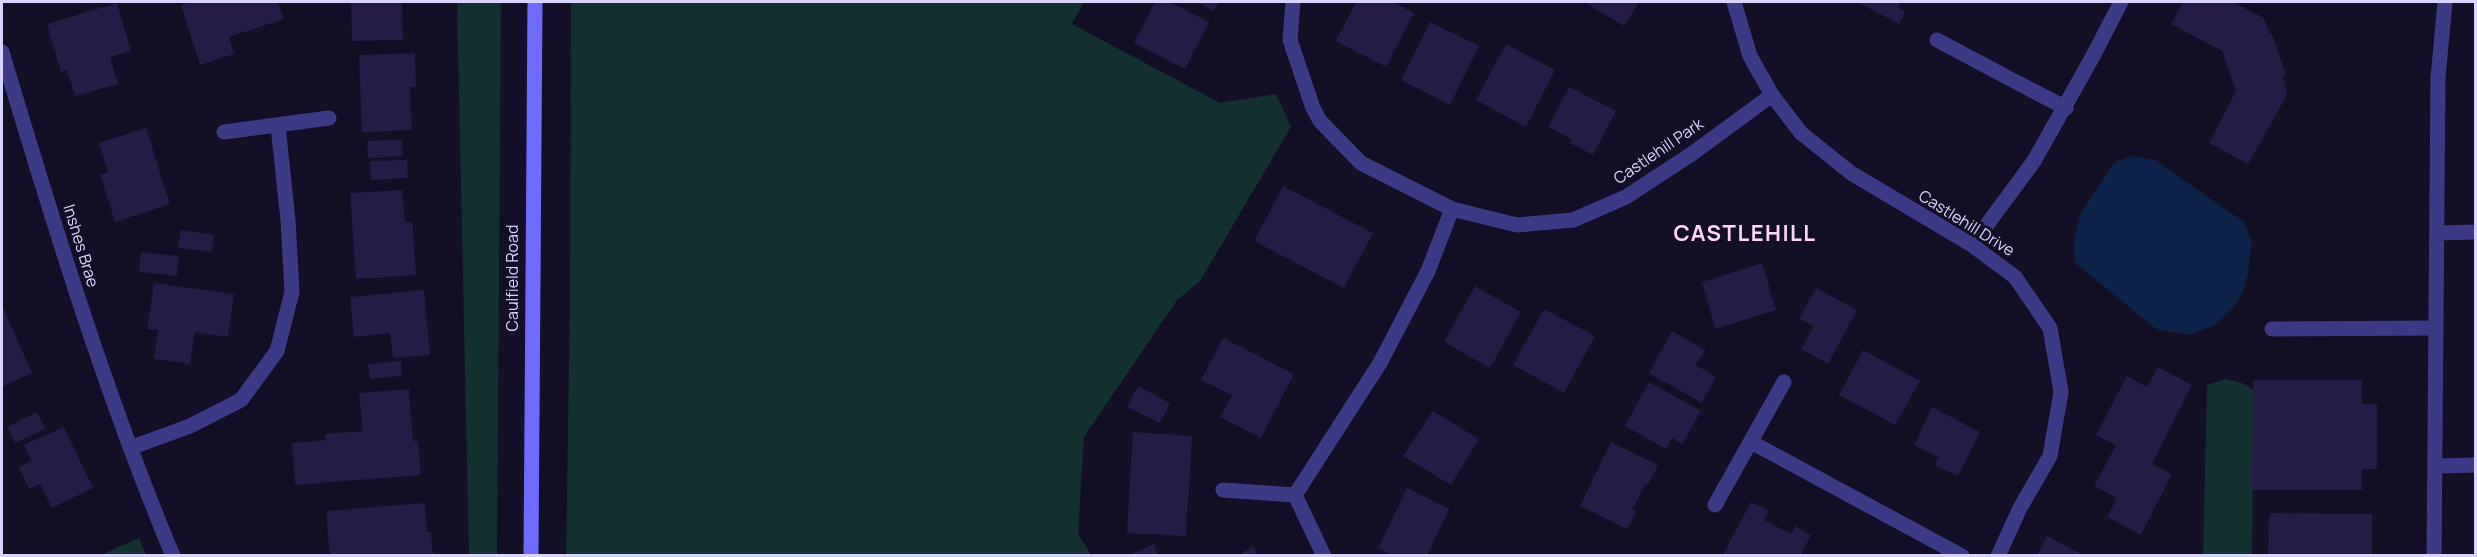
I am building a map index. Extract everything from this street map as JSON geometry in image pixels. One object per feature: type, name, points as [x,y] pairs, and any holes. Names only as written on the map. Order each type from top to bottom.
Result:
[{"type":"street","name":"Caulfield Road","points":[[531,555],[535,2]]},
{"type":"street","name":"Castlehill Park","points":[[1293,2],[1290,40],[1312,108],[1320,121],[1361,162],[1452,209],[1517,225],[1573,220],[1626,197],[1693,153],[1772,94]]},
{"type":"street","name":"Castlehill Drive","points":[[1734,2],[1750,56],[1772,94],[1801,133],[1851,173],[1972,245],[2015,277],[2050,328],[2061,392],[2050,456],[2020,508],[1998,555]]},
{"type":"street","points":[[1972,245],[2034,161],[2066,108],[2121,2]]},
{"type":"street","points":[[2434,555],[2438,78],[2445,2]]},
{"type":"street","points":[[1937,40],[2066,108]]},
{"type":"street","name":"Inshes Brae","points":[[2,52],[76,295],[130,448],[173,555]]},
{"type":"street","points":[[224,132],[329,118]]},
{"type":"street","points":[[130,448],[190,426],[241,400],[277,351],[292,292],[288,220],[278,126]]},
{"type":"street","points":[[1295,495],[1380,363],[1428,271],[1452,209]]},
{"type":"street","points":[[2437,233],[2475,232]]},
{"type":"street","points":[[2272,329],[2435,328]]},
{"type":"street","points":[[1715,505],[1784,382]]},
{"type":"street","points":[[1751,442],[1962,555]]},
{"type":"street","points":[[2434,466],[2475,465]]},
{"type":"street","points":[[1223,490],[1295,495]]},
{"type":"street","points":[[1295,495],[1324,555]]},
{"type":"green space","points":[[457,2],[501,2],[497,555],[469,555]]},
{"type":"green space","points":[[571,2],[1084,2],[1072,24],[1220,103],[1276,94],[1291,127],[1200,281],[1177,300],[1084,437],[1078,533],[1091,555],[566,555]]},
{"type":"green space","points":[[2226,379],[2242,383],[2254,390],[2252,555],[2203,556],[2207,385]]},
{"type":"green space","points":[[139,538],[146,555],[101,555]]},
{"type":"water","points":[[2132,156],[2155,160],[2244,222],[2252,241],[2243,292],[2232,309],[2215,325],[2189,335],[2156,329],[2075,263],[2074,241],[2080,214],[2115,162]]},
{"type":"building","points":[[192,2],[278,2],[284,19],[229,37],[234,54],[200,65],[181,5]]},
{"type":"building","points":[[351,2],[402,2],[403,40],[352,41]]},
{"type":"building","points":[[1155,2],[1170,2],[1209,22],[1185,69],[1134,43]]},
{"type":"building","points":[[1197,2],[1219,2],[1214,11]]},
{"type":"building","points":[[1356,2],[1393,2],[1414,13],[1386,67],[1336,41]]},
{"type":"building","points":[[1584,2],[1639,2],[1624,26]]},
{"type":"building","points":[[1857,2],[1901,2],[1898,8],[1905,11],[1899,24]]},
{"type":"building","points":[[2183,2],[2232,2],[2264,18],[2270,35],[2272,34],[2286,75],[2283,76],[2287,95],[2248,164],[2209,143],[2236,91],[2222,51],[2171,24]]},
{"type":"building","points":[[117,3],[131,51],[110,57],[118,84],[75,96],[67,70],[61,72],[47,24]]},
{"type":"building","points":[[1430,22],[1479,46],[1450,105],[1401,80]]},
{"type":"building","points":[[1506,44],[1555,70],[1526,127],[1476,100]]},
{"type":"building","points":[[415,53],[416,87],[410,87],[412,130],[362,132],[359,55]]},
{"type":"building","points":[[1569,87],[1616,111],[1593,155],[1570,143],[1572,139],[1548,127]]},
{"type":"building","points":[[146,128],[170,204],[115,222],[100,175],[108,172],[99,143]]},
{"type":"building","points":[[402,140],[403,156],[368,158],[367,141]]},
{"type":"building","points":[[407,160],[408,178],[371,180],[370,161]]},
{"type":"building","points":[[1283,186],[1373,233],[1344,288],[1254,241]]},
{"type":"building","points":[[402,190],[405,223],[412,222],[416,275],[356,279],[350,193]]},
{"type":"building","points":[[181,230],[214,235],[212,252],[178,248]]},
{"type":"building","points":[[141,252],[179,256],[177,276],[139,272]]},
{"type":"building","points":[[1762,263],[1776,310],[1715,329],[1702,282]]},
{"type":"building","points":[[154,283],[234,294],[228,337],[195,332],[190,364],[154,359],[158,330],[147,329]]},
{"type":"building","points":[[1475,286],[1521,312],[1490,368],[1444,342]]},
{"type":"building","points":[[1816,288],[1857,310],[1828,364],[1801,349],[1814,326],[1799,319]]},
{"type":"building","points":[[424,290],[430,355],[393,358],[390,333],[354,337],[350,297]]},
{"type":"building","points":[[2,305],[32,373],[2,387]]},
{"type":"building","points":[[1544,309],[1595,336],[1564,393],[1513,365]]},
{"type":"building","points":[[1672,331],[1705,350],[1696,365],[1716,377],[1702,403],[1649,373]]},
{"type":"building","points":[[1223,338],[1294,374],[1261,438],[1220,417],[1232,395],[1201,380]]},
{"type":"building","points":[[1863,350],[1920,381],[1895,425],[1839,395]]},
{"type":"building","points":[[401,361],[402,376],[370,379],[368,364]]},
{"type":"building","points":[[2158,367],[2192,385],[2152,464],[2172,474],[2141,535],[2107,517],[2117,498],[2094,486],[2116,445],[2096,435],[2127,376],[2147,387]]},
{"type":"building","points":[[2253,380],[2362,380],[2362,404],[2377,404],[2377,469],[2362,469],[2362,490],[2252,490]]},
{"type":"building","points":[[1649,382],[1701,411],[1682,444],[1672,438],[1666,449],[1625,426]]},
{"type":"building","points":[[1138,386],[1170,403],[1160,423],[1127,407]]},
{"type":"building","points":[[409,389],[413,441],[418,441],[421,475],[295,485],[292,443],[326,440],[325,434],[363,431],[359,393]]},
{"type":"building","points":[[1932,407],[1980,432],[1958,476],[1935,465],[1938,457],[1914,445]]},
{"type":"building","points":[[1433,411],[1479,439],[1451,485],[1403,456]]},
{"type":"building","points":[[37,412],[45,429],[15,443],[7,427]]},
{"type":"building","points":[[64,427],[93,488],[52,508],[40,484],[29,489],[19,467],[31,461],[24,445]]},
{"type":"building","points":[[1133,432],[1192,436],[1186,536],[1127,533]]},
{"type":"building","points":[[1611,442],[1658,465],[1648,485],[1645,484],[1633,509],[1637,511],[1627,529],[1580,506]]},
{"type":"building","points":[[1407,488],[1449,509],[1427,556],[1394,556],[1378,548]]},
{"type":"building","points":[[1751,502],[1769,511],[1764,520],[1791,534],[1795,526],[1811,535],[1800,556],[1722,556]]},
{"type":"building","points":[[425,503],[427,533],[431,532],[433,556],[330,556],[326,511]]},
{"type":"building","points":[[2269,513],[2372,514],[2372,556],[2268,556]]},
{"type":"building","points":[[2047,536],[2085,556],[2037,556]]},
{"type":"building","points":[[1154,544],[1158,556],[1127,556]]},
{"type":"building","points":[[1253,547],[1258,556],[1236,556]]},
{"type":"district","name":"CASTLEHILL","points":[[1745,235]]}]
